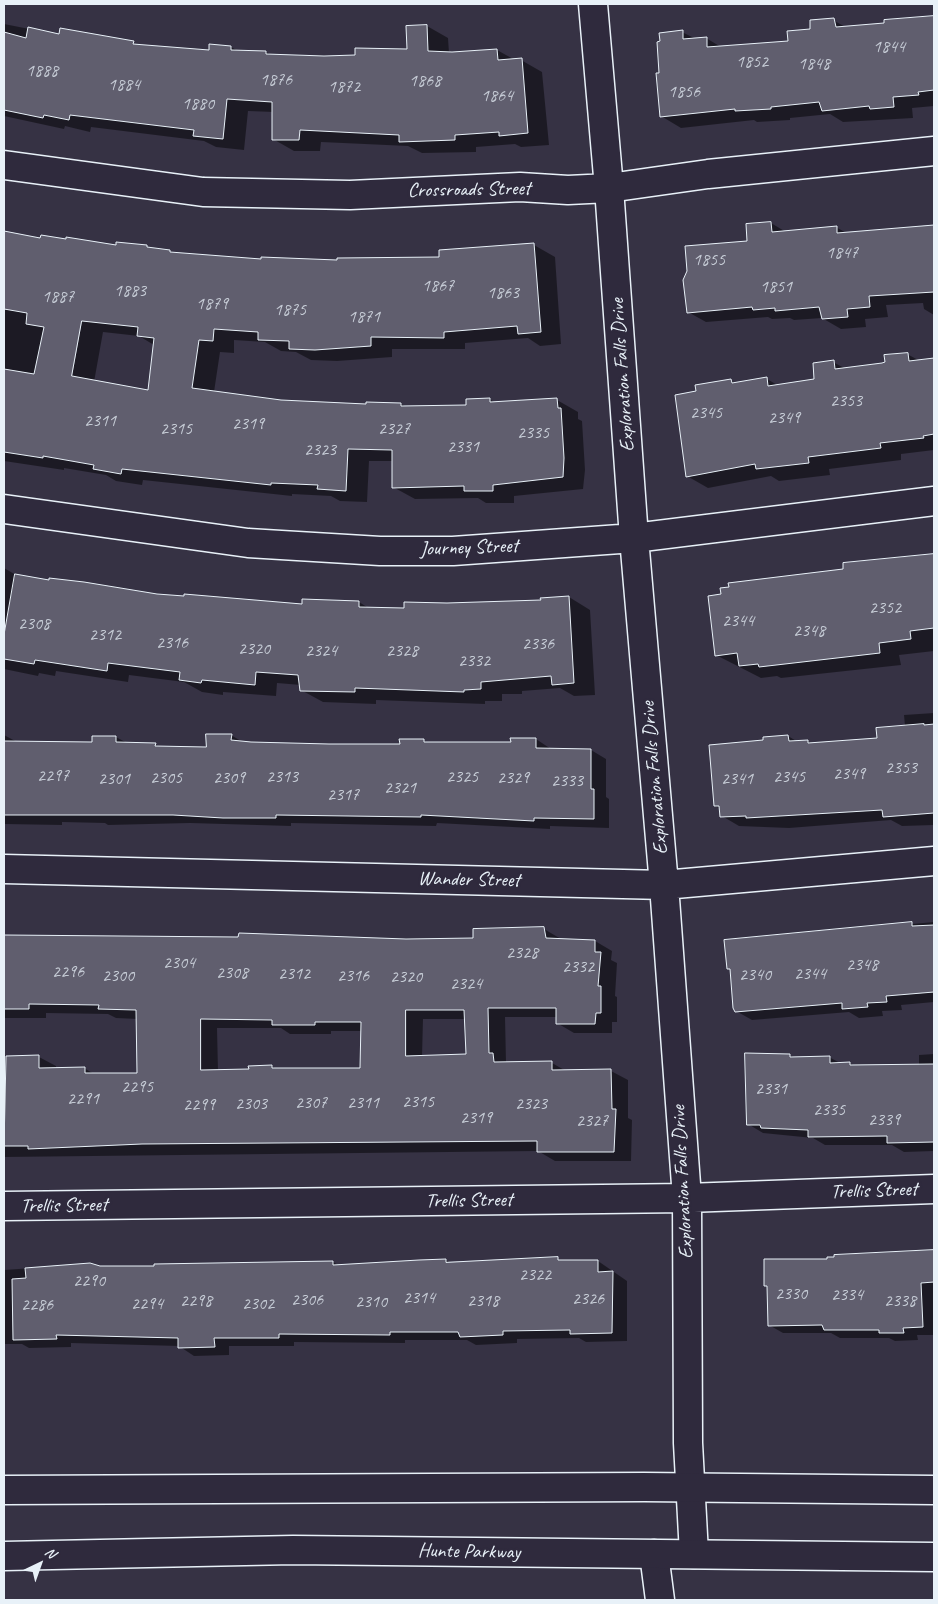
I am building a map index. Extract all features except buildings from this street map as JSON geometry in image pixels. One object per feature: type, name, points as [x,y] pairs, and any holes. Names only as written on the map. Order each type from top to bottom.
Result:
[{"type":"street","name":"Exploration Falls Drive","points":[[593,4],[609,188],[634,538],[664,885],[687,1198],[688,1444],[694,1554]]},
{"type":"street","name":"Crossroads Street","points":[[4,165],[203,192],[350,195],[520,187],[568,190],[609,188],[708,174],[934,152]]},
{"type":"street","name":"Journey Street","points":[[4,509],[220,540],[380,551],[453,550],[634,538],[934,501]]},
{"type":"street","name":"Wander Street","points":[[4,869],[664,885],[934,861]]},
{"type":"street","name":"Trellis Street","points":[[4,1206],[687,1198],[934,1189]]},
{"type":"street","points":[[4,1490],[691,1488],[934,1490]]},
{"type":"street","name":"Hunte Parkway","points":[[4,1556],[293,1550],[934,1557]]},
{"type":"street","points":[[654,1554],[660,1600]]}]
